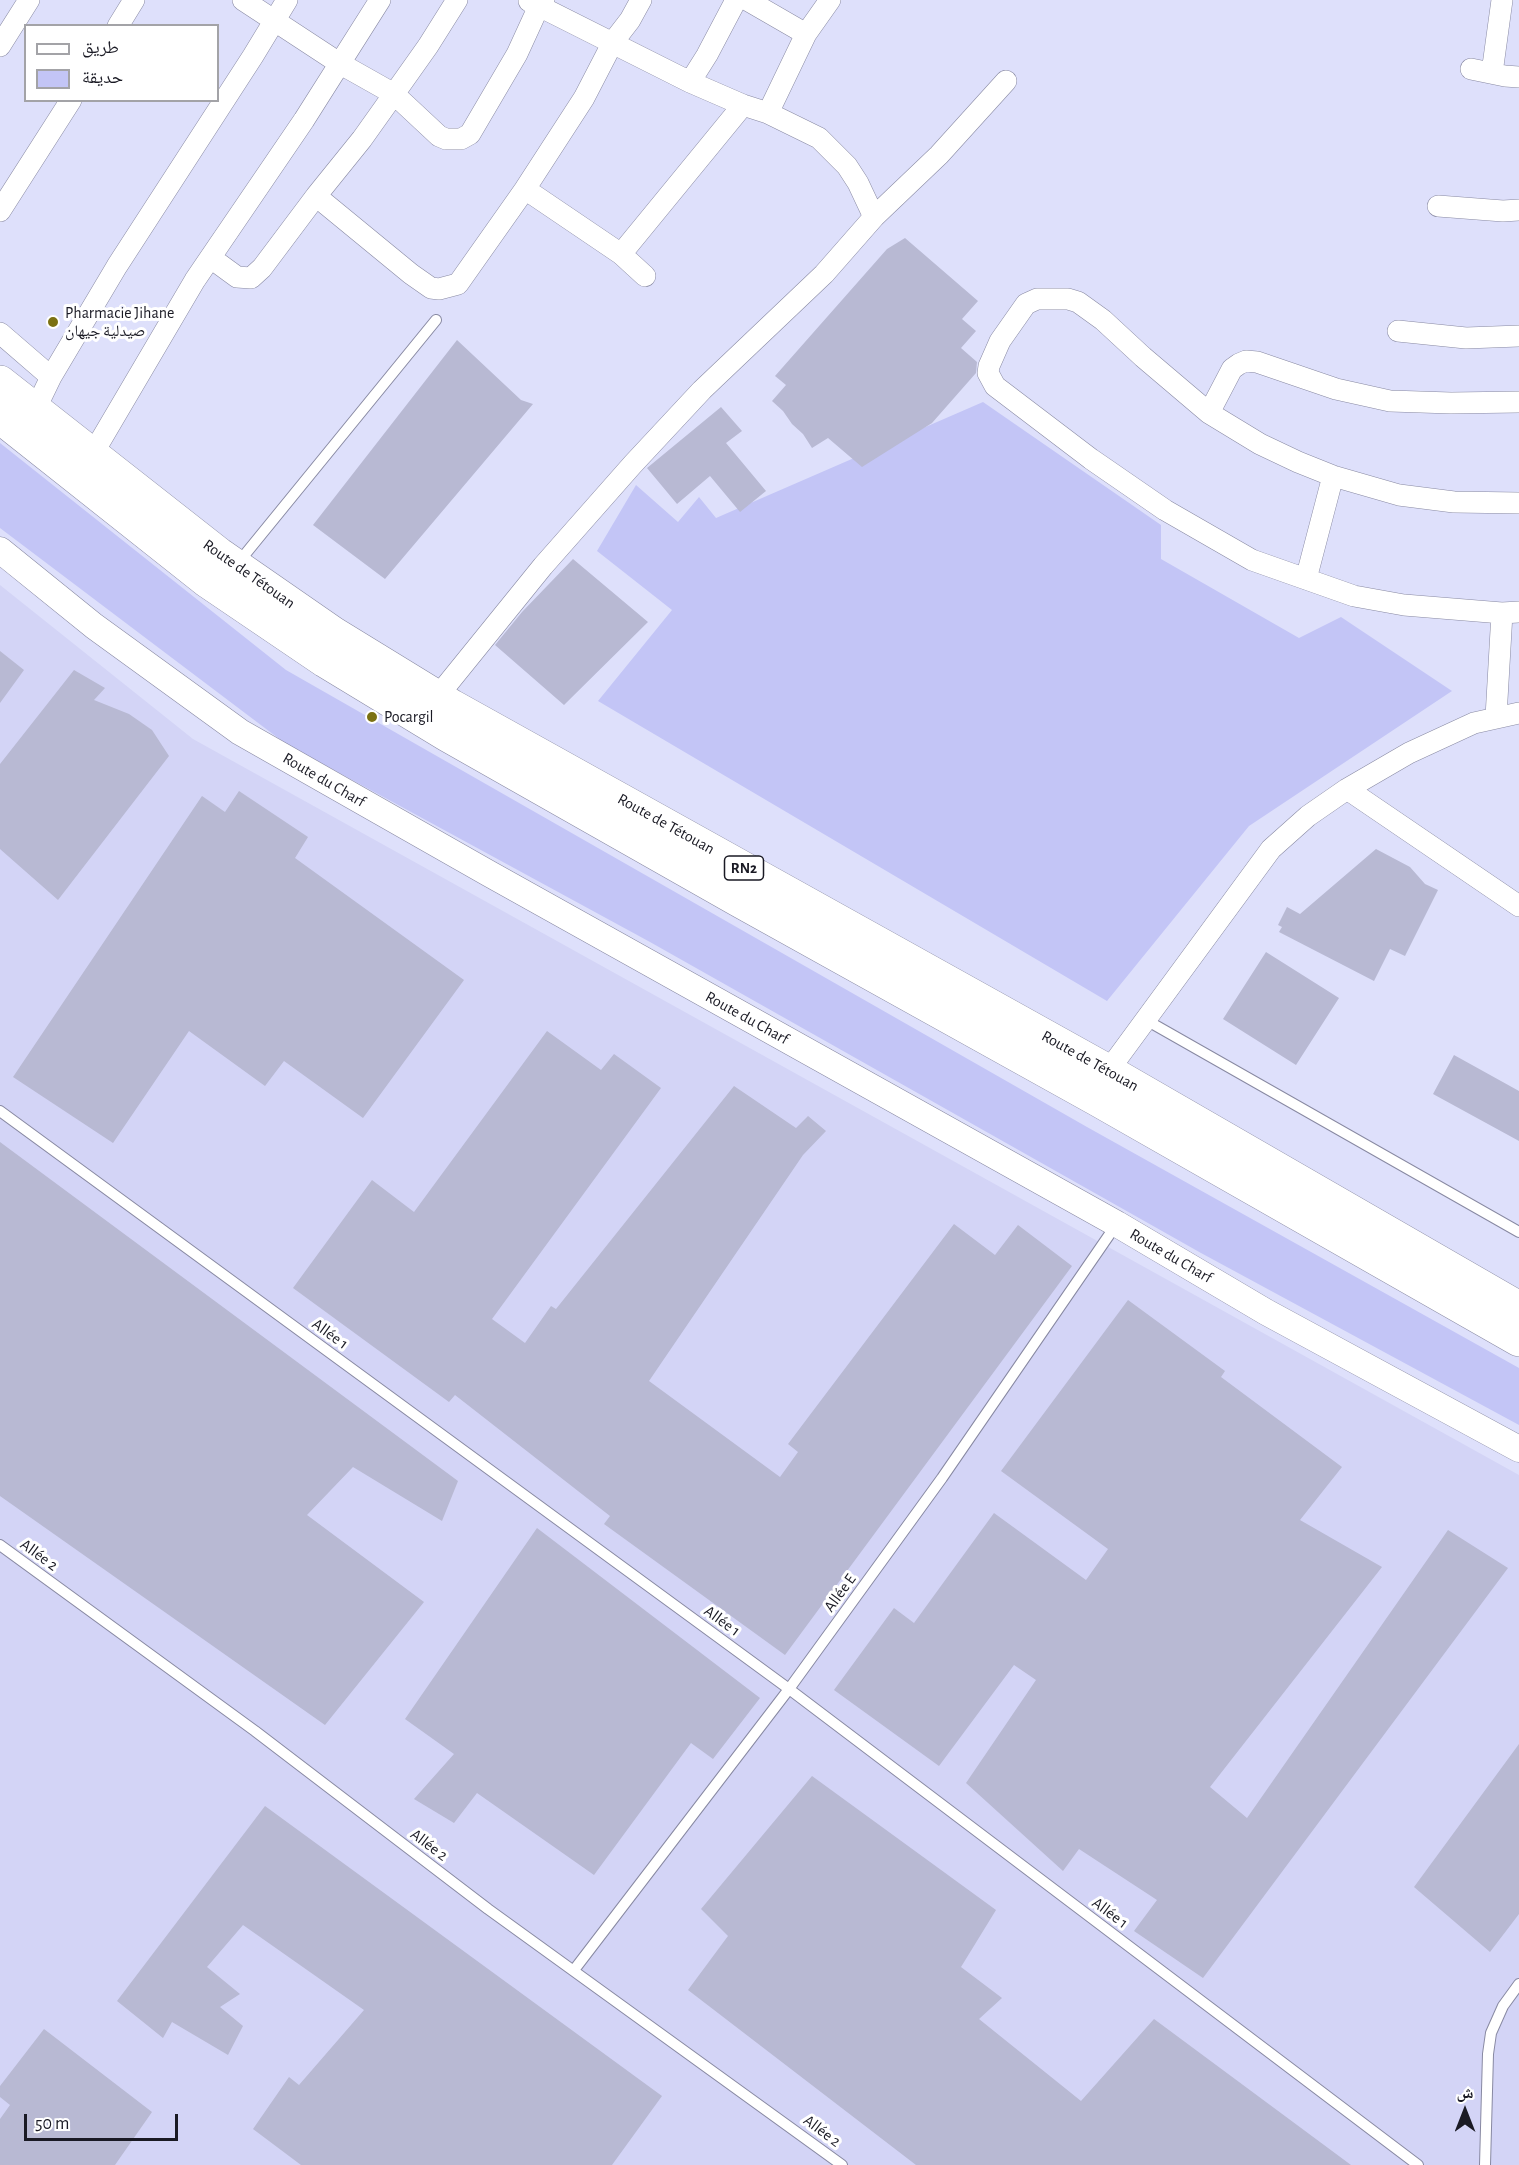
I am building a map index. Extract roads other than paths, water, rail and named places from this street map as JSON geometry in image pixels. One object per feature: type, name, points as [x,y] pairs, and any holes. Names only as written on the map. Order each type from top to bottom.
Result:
[{"type":"highway","name":"Route de Tétouan","points":[[0,382],[236,566],[333,633],[437,697],[1108,1071],[1519,1308]]},
{"type":"highway","name":"Route de Tétouan","points":[[0,417],[207,581],[325,661],[426,723],[727,894],[1098,1100],[1519,1340]]},
{"type":"street","points":[[0,46],[29,0]]},
{"type":"street","points":[[119,24],[134,0]]},
{"type":"street","points":[[243,0],[339,63],[394,94],[438,136],[446,140],[461,140],[470,134],[517,54],[537,2],[690,82],[768,113],[819,138],[847,166],[874,217]]},
{"type":"street","points":[[35,410],[51,377],[117,266],[287,0]]},
{"type":"street","points":[[92,455],[210,258],[304,120],[380,0]]},
{"type":"street","points":[[210,258],[237,277],[251,278],[262,268],[362,140],[428,46],[457,0]]},
{"type":"street","points":[[316,196],[431,288],[439,289],[458,284],[525,189],[584,98],[613,42],[630,20],[641,0]]},
{"type":"street","points":[[690,82],[736,0]]},
{"type":"street","points":[[747,0],[806,34]]},
{"type":"street","points":[[768,113],[806,34],[831,0]]},
{"type":"street","points":[[1502,0],[1481,71],[1519,77]]},
{"type":"street","points":[[437,697],[543,566],[633,464],[702,390],[824,274],[874,217],[939,155],[1006,81]]},
{"type":"street","points":[[0,211],[70,102]]},
{"type":"street","points":[[621,254],[743,105]]},
{"type":"street","points":[[525,189],[621,254],[645,276]]},
{"type":"street","points":[[1437,206],[1519,210]]},
{"type":"street","points":[[1496,717],[1511,613],[1404,605],[1354,596],[1252,560],[1166,510],[1091,459],[1004,393],[991,381],[988,373],[989,366],[1000,341],[1026,304],[1036,299],[1068,299],[1078,302],[1104,320],[1143,357],[1209,413],[1260,444],[1298,462],[1333,476],[1399,495],[1454,502],[1519,503]]},
{"type":"street","points":[[1398,331],[1466,338],[1519,336]]},
{"type":"street","points":[[0,333],[51,377]]},
{"type":"street","points":[[1209,413],[1232,369],[1245,361],[1257,362],[1336,389],[1389,401],[1519,402]]},
{"type":"street","points":[[1306,579],[1333,476]]},
{"type":"street","name":"Route du Charf","points":[[0,550],[94,626],[240,732],[498,879],[1117,1224],[1266,1312],[1519,1449]]},
{"type":"street","points":[[1108,1071],[1271,849],[1308,816],[1347,789],[1428,744],[1474,723],[1519,712]]},
{"type":"street","points":[[1347,789],[1519,906]]},
{"type":"lane","points":[[236,566],[436,320]]},
{"type":"lane","points":[[1146,1020],[1519,1232]]},
{"type":"lane","name":"Allée 1","points":[[0,1111],[789,1689],[1418,2165]]},
{"type":"lane","name":"Allée E","points":[[574,1970],[789,1689],[942,1478],[1117,1224]]},
{"type":"lane","name":"Allée 2","points":[[0,1545],[255,1731],[488,1909],[842,2165]]},
{"type":"lane","points":[[1485,2165],[1488,2054],[1491,2033],[1503,2006],[1519,1984]]},
{"type":"place","name":"Pharmacie Jihane صيدلية جيهان","points":[[53,322]]},
{"type":"place","name":"Pocargil","points":[[372,717]]}]
